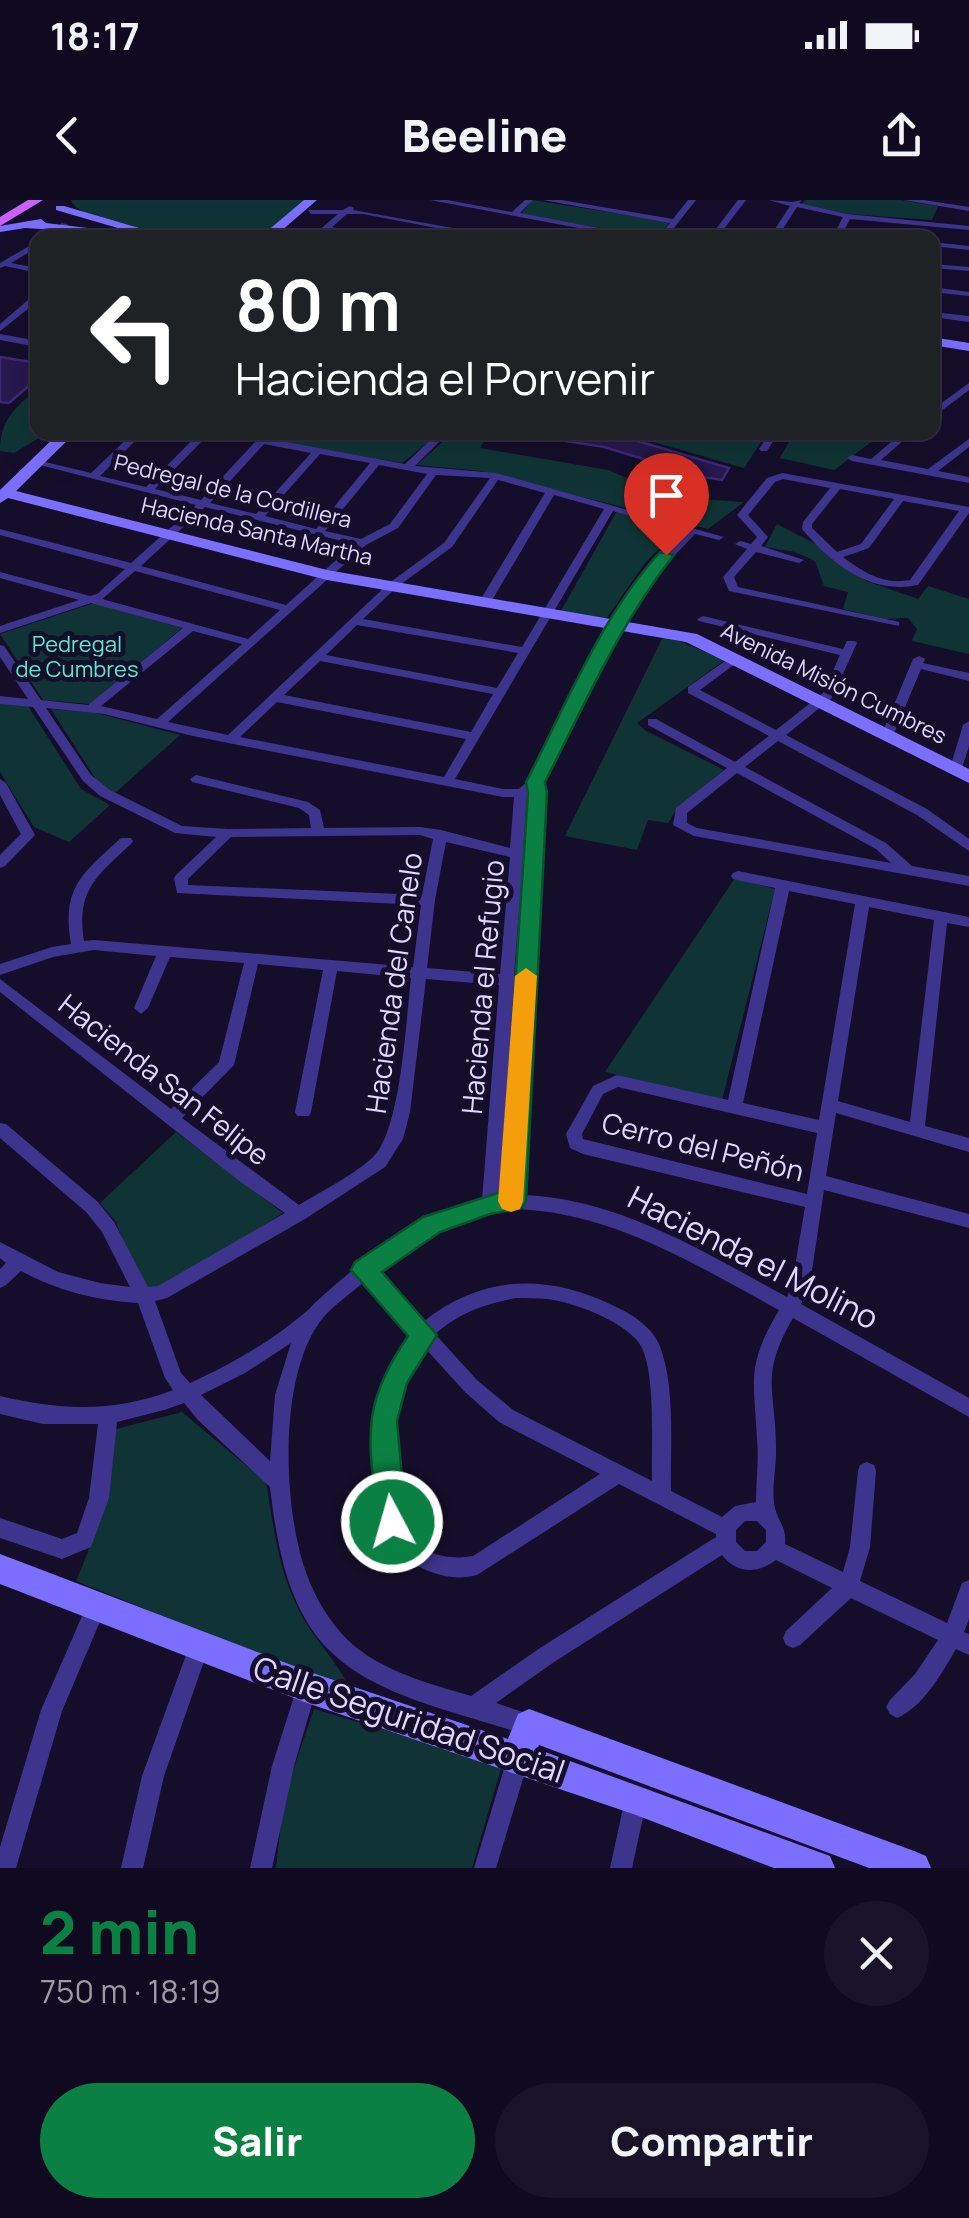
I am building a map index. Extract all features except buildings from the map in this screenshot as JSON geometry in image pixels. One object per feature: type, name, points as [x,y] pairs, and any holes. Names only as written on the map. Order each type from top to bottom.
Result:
[{"type":"main road","points":[[0,214],[24,200]]},
{"type":"main road","points":[[0,228],[37,200]]},
{"type":"street","points":[[276,230],[311,206],[328,200],[348,210]]},
{"type":"street","points":[[434,200],[469,202],[603,230]]},
{"type":"street","points":[[514,214],[528,200]]},
{"type":"street","points":[[547,200],[674,221]]},
{"type":"street","points":[[630,214],[641,200]]},
{"type":"street","points":[[667,230],[692,200]]},
{"type":"street","points":[[719,230],[742,200]]},
{"type":"street","points":[[773,200],[847,216],[969,228]]},
{"type":"street","points":[[908,200],[969,209]]},
{"type":"street","points":[[22,227],[53,216],[60,203],[143,230]]},
{"type":"street","points":[[778,230],[796,203]]},
{"type":"street","points":[[311,206],[461,230]]},
{"type":"street","points":[[288,230],[311,206]]},
{"type":"street","points":[[325,228],[348,210]]},
{"type":"street","points":[[840,230],[847,216]]},
{"type":"street","points":[[0,228],[65,225],[90,230]]},
{"type":"street","points":[[58,230],[65,225]]},
{"type":"street","points":[[325,228],[333,230]]},
{"type":"street","points":[[940,245],[969,248]]},
{"type":"street","points":[[2,265],[30,249]]},
{"type":"street","points":[[2,265],[30,269]]},
{"type":"street","points":[[940,267],[969,270]]},
{"type":"street","points":[[940,290],[969,294]]},
{"type":"street","points":[[0,328],[30,303]]},
{"type":"street","points":[[0,308],[20,312]]},
{"type":"street","points":[[940,315],[969,319]]},
{"type":"street","points":[[0,337],[30,343]]},
{"type":"street","points":[[940,343],[969,346]]},
{"type":"street","points":[[0,346],[30,351]]},
{"type":"street","points":[[940,354],[969,358]]},
{"type":"street","points":[[940,408],[969,386]]},
{"type":"street","points":[[2,492],[47,440]]},
{"type":"street","points":[[2,492],[61,440]]},
{"type":"street","points":[[93,477],[132,440]]},
{"type":"street","points":[[148,490],[198,440]]},
{"type":"street","points":[[256,440],[433,472],[496,476],[719,537]]},
{"type":"street","points":[[408,468],[438,440]]},
{"type":"street","points":[[764,450],[770,440]]},
{"type":"street","points":[[873,462],[900,440]]},
{"type":"street","points":[[0,630],[94,600],[203,504],[261,441]]},
{"type":"street","points":[[930,473],[969,442]]},
{"type":"street","points":[[258,518],[318,452]]},
{"type":"street","points":[[852,458],[969,480]]},
{"type":"street","points":[[319,532],[376,462]]},
{"type":"street","name":"Pedregal de la Cordillera","points":[[37,464],[362,543]]},
{"type":"street","points":[[159,724],[362,543],[394,526],[433,472]]},
{"type":"street","points":[[230,739],[392,586],[454,539],[496,476]]},
{"type":"street","points":[[837,486],[806,526],[866,578],[904,586],[918,580],[967,510],[788,476],[771,480],[742,515],[762,534],[756,548],[728,577],[733,588],[895,624]]},
{"type":"street","points":[[485,602],[552,490]]},
{"type":"street","name":"Hacienda Santa Martha","points":[[2,492],[327,575],[619,623]]},
{"type":"street","points":[[837,556],[865,546],[900,498]]},
{"type":"street","points":[[448,782],[610,507]]},
{"type":"street","points":[[619,623],[654,566],[693,530]]},
{"type":"street","points":[[0,532],[290,609]]},
{"type":"street","points":[[740,544],[800,560]]},
{"type":"street","points":[[0,575],[251,643]]},
{"type":"street","points":[[691,638],[705,616],[849,648],[833,688],[820,702],[681,811],[680,824],[694,832],[969,881]]},
{"type":"street","points":[[354,621],[527,652]]},
{"type":"street","name":"Avenida Misión Cumbres","points":[[619,623],[691,638],[962,773]]},
{"type":"street","name":"Hacienda el Refugio","points":[[490,1203],[517,982],[532,790],[619,623]]},
{"type":"street","points":[[91,708],[191,627]]},
{"type":"street","points":[[0,648],[87,778],[105,793],[174,828],[228,833],[403,830],[440,834],[526,856]]},
{"type":"street","points":[[316,658],[502,692]]},
{"type":"street","points":[[735,659],[692,690],[922,812],[969,846]]},
{"type":"street","points":[[887,736],[918,662],[969,677]]},
{"type":"street","points":[[273,697],[474,737]]},
{"type":"street","points":[[0,700],[91,708],[448,782],[532,790]]},
{"type":"street","points":[[652,722],[881,846],[906,868]]},
{"type":"street","points":[[962,773],[969,725]]},
{"type":"street","points":[[196,780],[304,804],[315,813],[318,830]]},
{"type":"street","points":[[0,782],[26,824],[28,835],[0,863]]},
{"type":"street","points":[[228,833],[181,878],[182,890],[428,900]]},
{"type":"street","name":"Hacienda del Canelo","points":[[144,1296],[171,1290],[300,1214],[380,1162],[395,1139],[440,834]]},
{"type":"street","points":[[78,946],[72,918],[75,894],[126,841]]},
{"type":"street","points":[[738,876],[969,922]]},
{"type":"street","points":[[734,1107],[783,885]]},
{"type":"street","points":[[364,1270],[471,1386],[506,1416],[726,1535],[734,1553],[749,1561],[765,1559],[774,1549],[776,1532],[766,1518],[762,1370],[766,1353],[792,1308],[807,1252],[864,899]]},
{"type":"street","points":[[916,1131],[941,916]]},
{"type":"street","points":[[0,970],[78,946],[517,982]]},
{"type":"street","points":[[141,1008],[165,951]]},
{"type":"street","points":[[172,1118],[226,1065],[252,960]]},
{"type":"street","points":[[302,1112],[331,967]]},
{"type":"street","name":"Hacienda el Refugio","points":[[513,1201],[517,982]]},
{"type":"street","name":"Hacienda San Felipe","points":[[0,984],[300,1214]]},
{"type":"street","name":"Cerro del Peñón","points":[[813,1202],[582,1146],[574,1138],[598,1090],[610,1082],[628,1082],[824,1128]]},
{"type":"street","points":[[831,1105],[969,1145]]},
{"type":"street","points":[[0,1130],[92,1207],[108,1227],[144,1296],[162,1352],[187,1396],[279,1482]]},
{"type":"street","points":[[818,1180],[969,1221]]},
{"type":"street","name":"Hacienda el Molino","points":[[476,1705],[383,1675],[355,1660],[321,1627],[292,1570],[279,1482],[286,1396],[310,1320],[364,1270],[432,1224],[490,1203],[513,1201],[607,1214],[659,1237],[792,1308],[969,1408]]},
{"type":"street","points":[[0,1249],[17,1262],[50,1276],[144,1296]]},
{"type":"street","points":[[0,1280],[17,1262]]},
{"type":"street","points":[[617,1474],[470,1569],[453,1569],[402,1547],[392,1522],[383,1421],[394,1378],[424,1335],[475,1299],[516,1288],[574,1295],[627,1322],[645,1336],[654,1359],[662,1497]]},
{"type":"street","points":[[0,1405],[48,1415],[108,1417],[143,1411],[187,1396],[236,1372],[310,1320]]},
{"type":"street","points":[[0,1528],[62,1549],[78,1545],[90,1529],[99,1498],[108,1417]]},
{"type":"street","points":[[794,1638],[848,1587],[860,1547],[867,1471]]},
{"type":"street","points":[[476,1705],[726,1535],[734,1515],[741,1512],[766,1518]]},
{"type":"street","points":[[774,1549],[961,1642]]},
{"type":"street","name":"Calle Seguridad Social","points":[[0,1569],[307,1687],[636,1799],[767,1858],[818,1868]]},
{"type":"street","points":[[897,1707],[961,1642],[969,1590]]},
{"type":"street","points":[[4,1868],[52,1710],[96,1605]]},
{"type":"street","points":[[132,1868],[153,1776],[200,1644]]},
{"type":"street","points":[[261,1868],[274,1802],[307,1687]]},
{"type":"street","name":"Calle Seguridad Social","points":[[476,1705],[914,1868]]},
{"type":"street","points":[[485,1868],[529,1725]]},
{"type":"street","points":[[621,1868],[636,1799]]},
{"type":"green space","points":[[71,200],[305,200],[272,230],[146,230],[100,219]]},
{"type":"green space","points":[[532,200],[669,223],[663,230],[611,230],[521,214]]},
{"type":"green space","points":[[805,200],[901,200],[938,206],[932,220],[848,214],[802,204]]},
{"type":"green space","points":[[30,396],[30,440],[35,440],[14,453],[0,451],[6,423]]},
{"type":"green space","points":[[269,440],[431,440],[402,463]]},
{"type":"green space","points":[[444,440],[484,440],[480,448],[608,470],[671,497],[744,502],[708,529],[481,471],[417,465]]},
{"type":"green space","points":[[646,440],[762,440],[744,468]]},
{"type":"green space","points":[[790,440],[874,440],[834,470],[780,458]]},
{"type":"green space","points":[[617,511],[678,529],[644,564],[606,619],[561,611]]},
{"type":"green space","points":[[777,524],[825,549],[866,581],[918,599],[928,586],[969,599],[969,654],[912,641],[917,629],[908,618],[884,619],[843,609],[848,592],[824,586],[815,561],[795,552],[765,547]]},
{"type":"green space","name":"Pedregal de Cumbres","points":[[94,603],[182,628],[90,704],[43,700],[0,634]]},
{"type":"green space","points":[[664,635],[725,660],[637,723],[724,770],[676,810],[668,823],[648,820],[637,850],[565,836]]},
{"type":"green space","name":"Pedregal de Cumbres","points":[[0,704],[28,706],[81,789],[110,805],[69,842],[34,827],[0,772]]},
{"type":"green space","name":"Pedregal de Cumbres","points":[[51,709],[96,713],[180,735],[115,793],[97,781]]},
{"type":"green space","points":[[735,878],[775,889],[722,1100],[605,1072]]},
{"type":"green space","points":[[176,1132],[283,1213],[156,1294],[142,1294],[116,1222],[100,1203]]},
{"type":"green space","points":[[182,1412],[266,1482],[291,1592],[308,1626],[352,1692],[76,1581],[102,1507],[112,1430]]},
{"type":"green space","points":[[314,1709],[502,1765],[472,1868],[276,1868],[284,1797]]},
{"type":"slow traffic","points":[[511,1201],[526,976]]},
{"type":"route","points":[[392,1522],[383,1438],[386,1400],[403,1361],[424,1335],[364,1270],[432,1224],[490,1203],[513,1201],[538,793],[535,782],[644,579],[666,555]]}]
